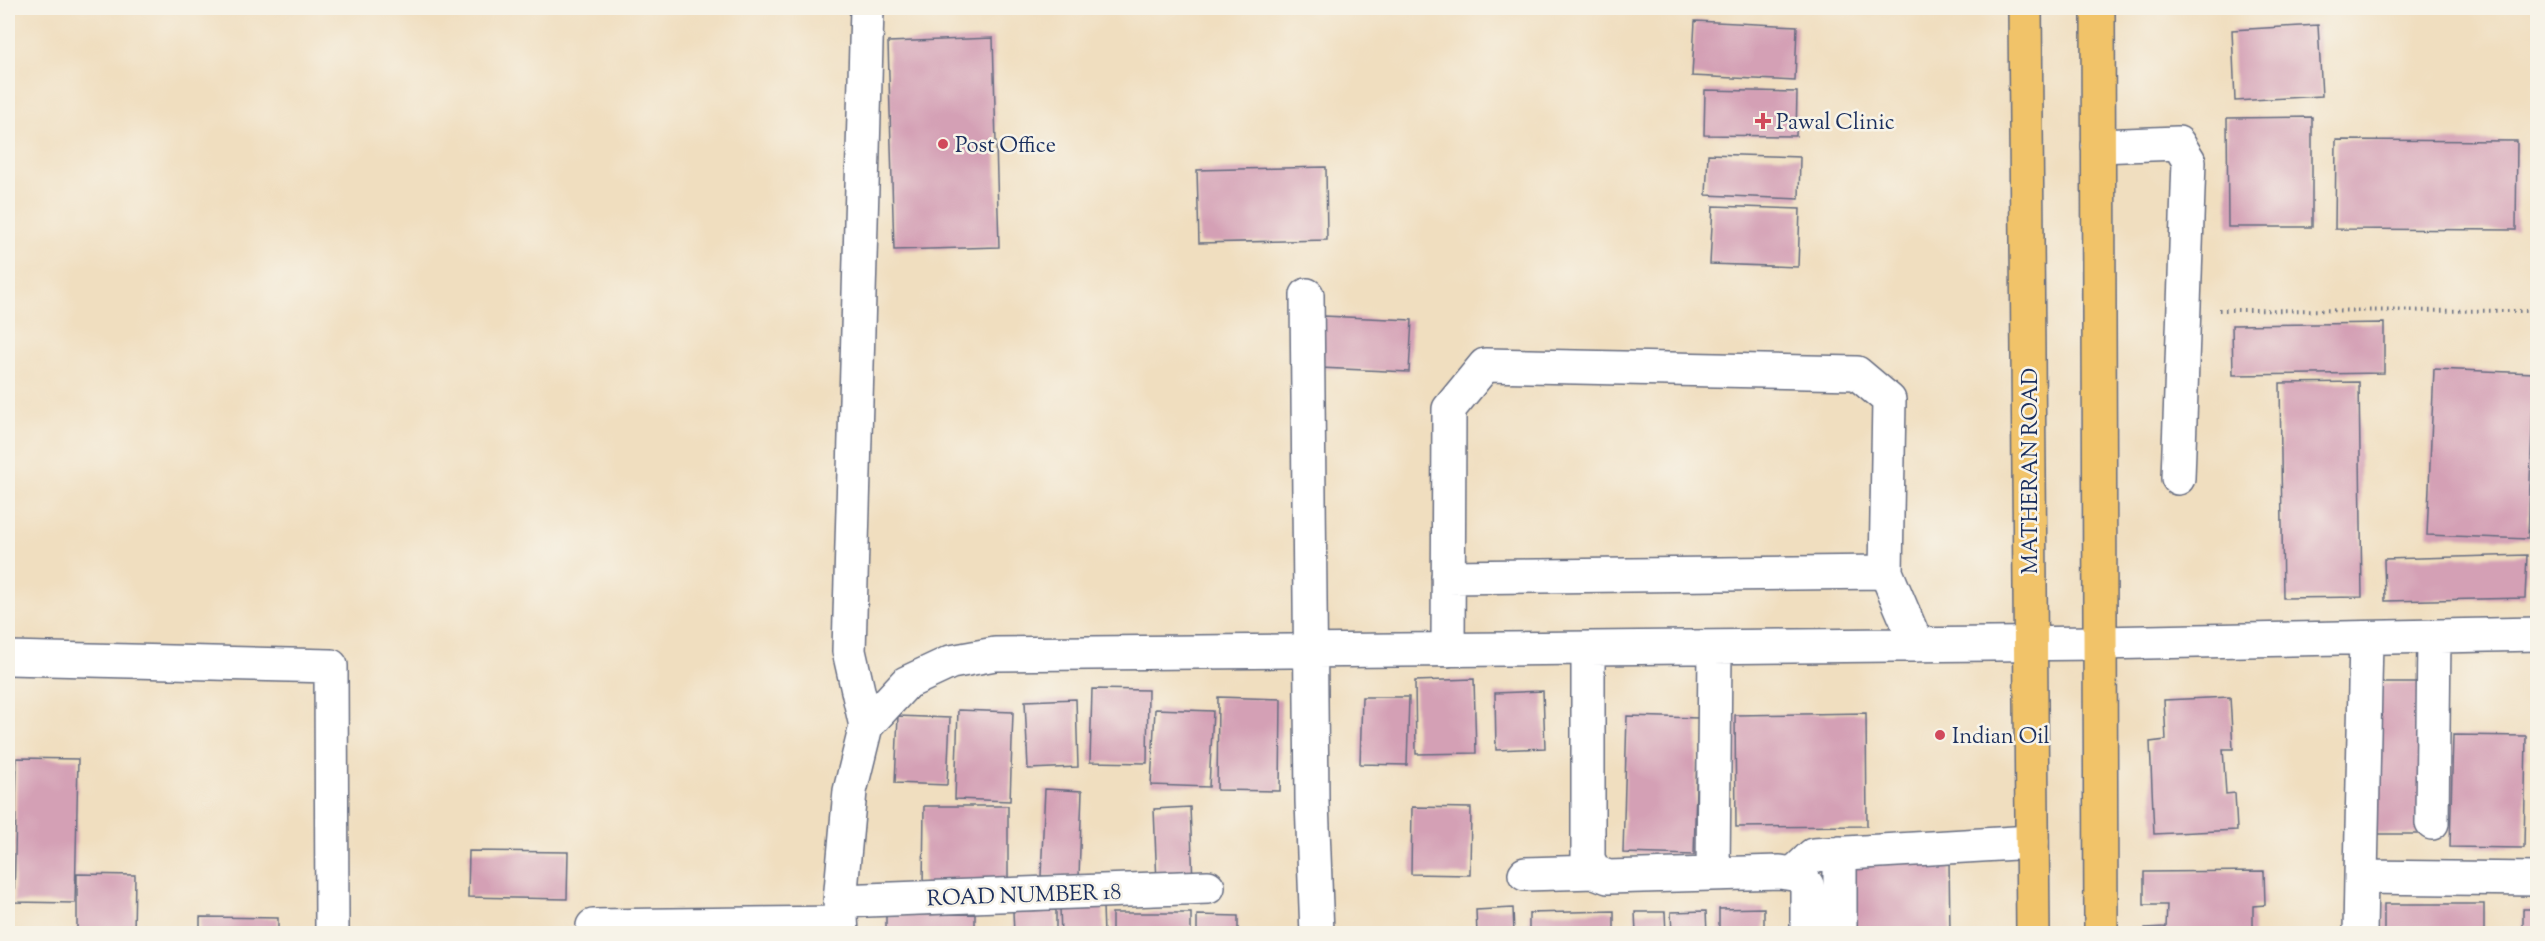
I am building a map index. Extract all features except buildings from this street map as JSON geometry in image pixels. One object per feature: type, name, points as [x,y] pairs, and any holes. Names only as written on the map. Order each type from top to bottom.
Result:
[{"type":"main road","name":"MATHERAN ROAD","points":[[2025,8],[2033,933]]},
{"type":"main road","points":[[2098,8],[2101,933]]},
{"type":"street","points":[[841,919],[850,791],[866,726],[849,651],[867,8]]},
{"type":"street","points":[[2098,146],[2178,143],[2189,161],[2186,309],[2178,478]]},
{"type":"street","points":[[1307,295],[1310,652],[1317,933]]},
{"type":"street","points":[[1448,651],[1449,409],[1485,364],[1857,373],[1889,400],[1886,572],[1917,645]]},
{"type":"street","points":[[1448,577],[1886,572]]},
{"type":"street","points":[[866,726],[906,683],[951,662],[995,654],[1588,650],[2538,634]]},
{"type":"street","points":[[2432,823],[2434,636]]},
{"type":"street","points":[[2360,933],[2366,638]]},
{"type":"street","points":[[1713,874],[1715,648]]},
{"type":"street","points":[[1588,650],[1588,859],[1595,872]]},
{"type":"street","points":[[8,658],[332,666],[332,933]]},
{"type":"street","points":[[1793,874],[1813,855],[2032,842]]},
{"type":"street","points":[[1840,853],[1840,933]]},
{"type":"street","points":[[1525,874],[1595,872],[1608,877],[1780,872],[1799,875],[1807,885],[1807,933]]},
{"type":"street","points":[[2361,877],[2538,879]]},
{"type":"street","name":"ROAD NUMBER 18","points":[[593,926],[841,919],[1208,887]]},
{"type":"path","points":[[2186,309],[2538,311]]},
{"type":"place","name":"Pawal Clinic","points":[[1763,121]]},
{"type":"place","name":"Post Office","points":[[943,144]]},
{"type":"place","name":"Indian Oil","points":[[1940,735]]}]
